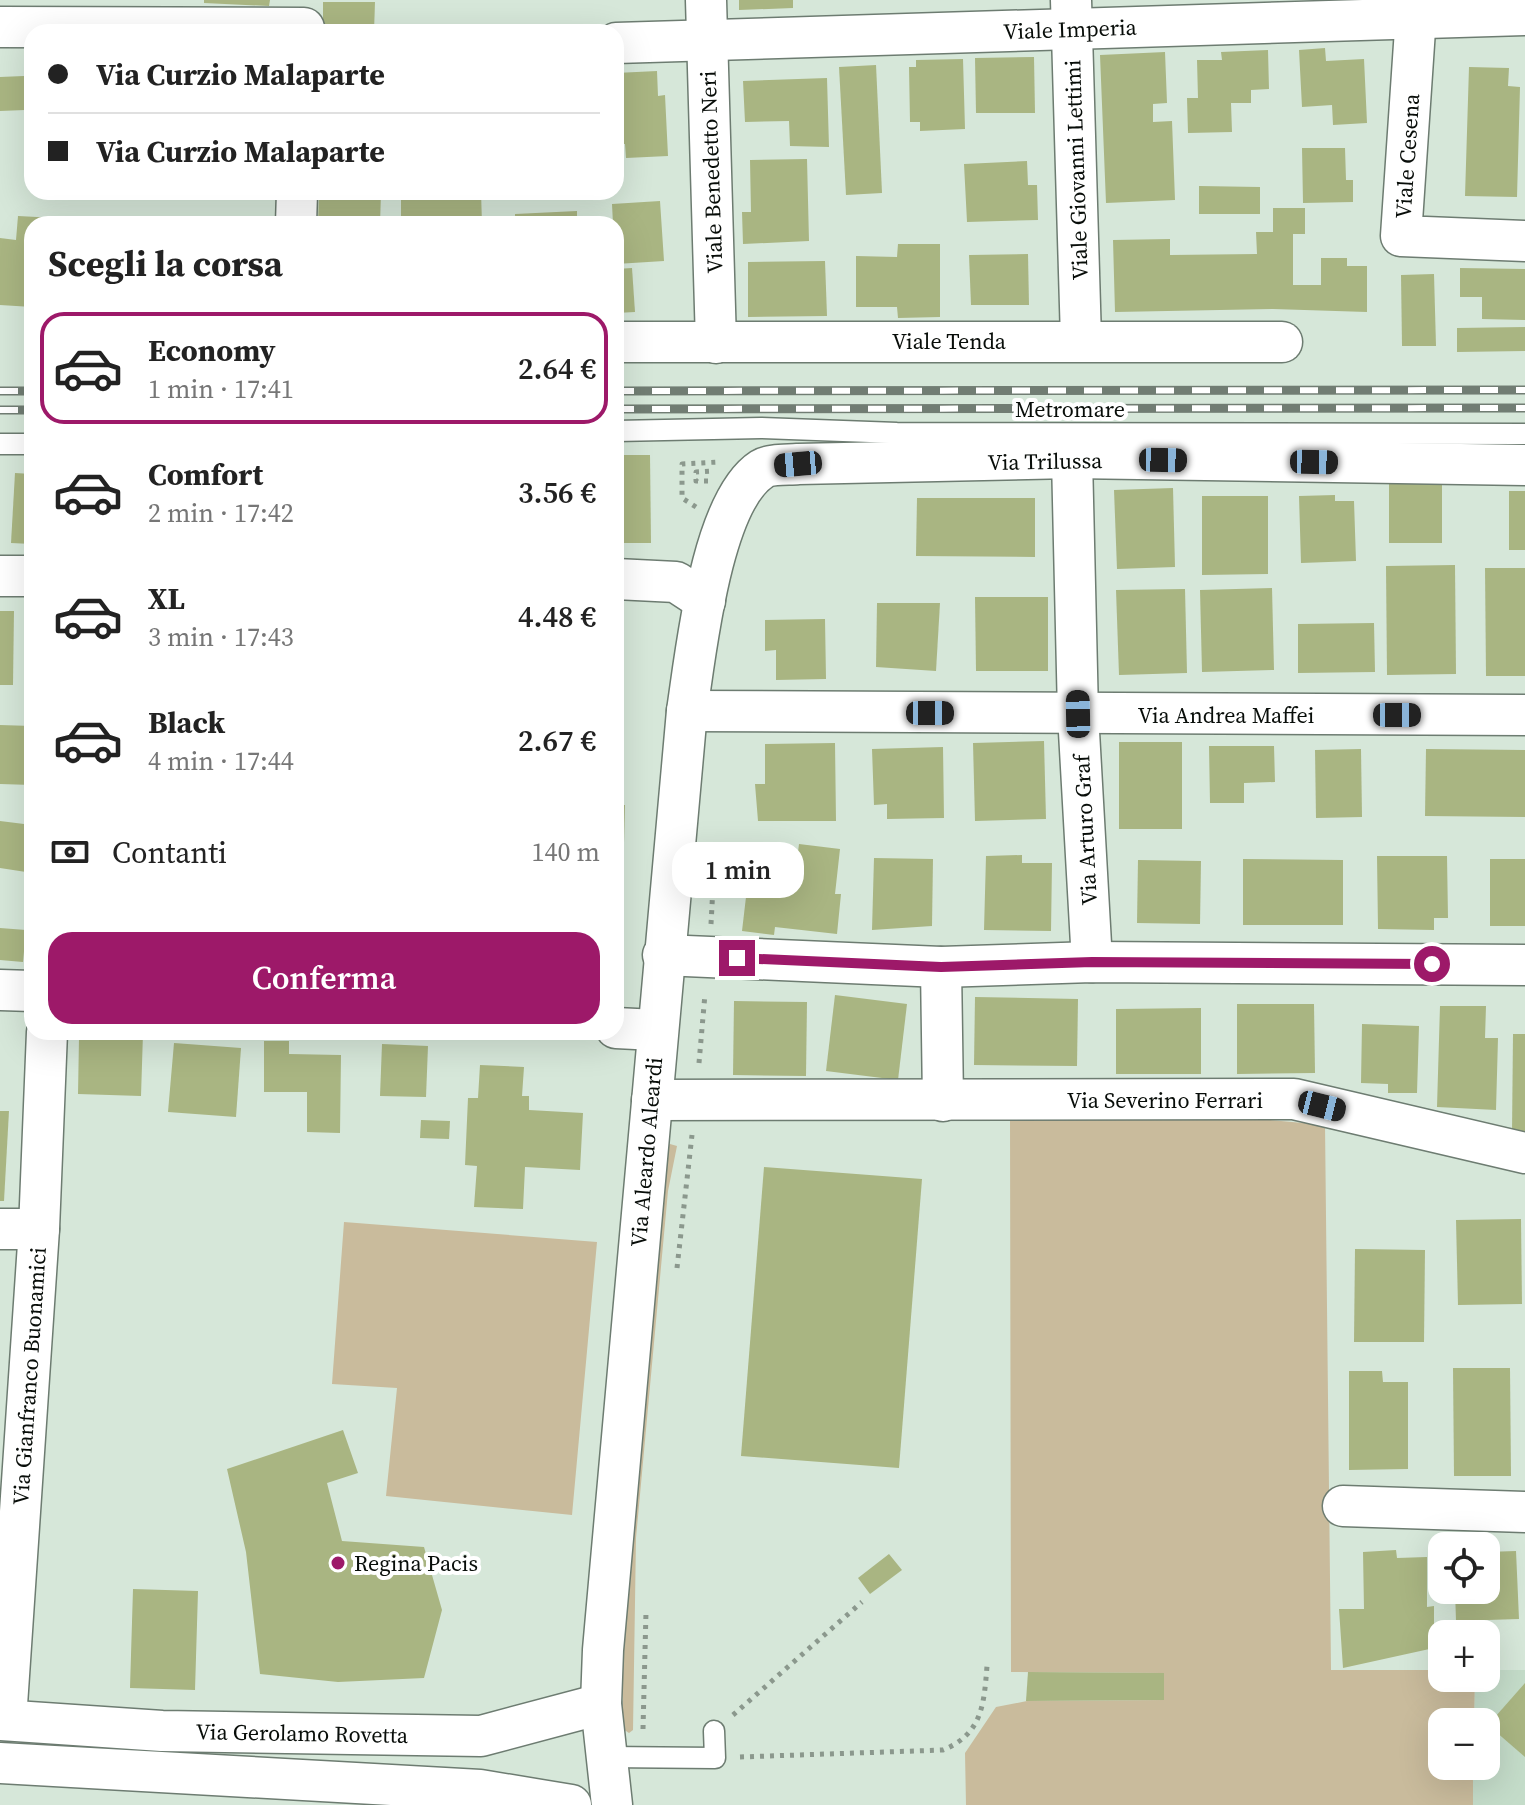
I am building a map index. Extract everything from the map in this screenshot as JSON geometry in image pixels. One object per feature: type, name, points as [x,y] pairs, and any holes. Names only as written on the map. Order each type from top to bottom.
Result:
[{"type":"street","name":"Viale Benedetto Neri","points":[[706,0],[716,343]]},
{"type":"street","name":"Viale Imperia","points":[[624,43],[707,42],[1072,14],[1417,9],[1525,15]]},
{"type":"street","name":"Viale Cesena","points":[[1417,9],[1401,236],[1525,241]]},
{"type":"street","points":[[0,27],[64,13],[304,20]]},
{"type":"street","name":"Viale Giovanni Lettimi","points":[[1072,14],[1081,340]]},
{"type":"street","name":"Viale Tenda","points":[[624,342],[1282,342]]},
{"type":"street","name":"Via Trilussa","points":[[705,601],[722,529],[743,487],[764,468],[1072,458],[1525,465]]},
{"type":"street","name":"Via Arturo Graf","points":[[1072,458],[1078,714],[1092,962]]},
{"type":"street","points":[[0,576],[24,576]]},
{"type":"street","points":[[624,579],[676,582],[705,601]]},
{"type":"street","name":"Via Aleardo Aleardi","points":[[612,1805],[601,1704],[610,1556],[687,711],[705,601]]},
{"type":"street","name":"Via Andrea Maffei","points":[[687,711],[1525,715]]},
{"type":"street","points":[[663,955],[941,967],[1092,962],[1525,965]]},
{"type":"street","points":[[941,967],[943,1101]]},
{"type":"street","points":[[0,990],[24,991]]},
{"type":"street","points":[[624,1028],[656,1030]]},
{"type":"street","name":"Via Gianfranco Buonamici","points":[[3,1720],[19,1229],[46,1040]]},
{"type":"street","name":"Via Severino Ferrari","points":[[652,1100],[1294,1099],[1525,1153]]},
{"type":"street","points":[[1343,1506],[1525,1512]]},
{"type":"street","name":"Via Gerolamo Rovetta","points":[[3,1720],[162,1731],[441,1722],[481,1736],[601,1704]]},
{"type":"street","points":[[158,1770],[162,1731]]},
{"type":"street","name":"Via Gerolamo Rovetta","points":[[0,1763],[480,1790],[571,1805]]},
{"type":"lane","name":"Metromare","points":[[624,431],[761,428],[897,433],[1525,434]]},
{"type":"lane","points":[[0,444],[24,444]]},
{"type":"lane","points":[[607,1757],[715,1758],[714,1731]]},
{"type":"path","points":[[682,464],[682,498]]},
{"type":"path","points":[[698,1068],[706,988]]},
{"type":"path","points":[[714,1731],[862,1602]]},
{"type":"path","points":[[715,1758],[943,1750],[963,1742],[984,1708],[987,1666]]},
{"type":"shaded area","points":[[1010,1114],[1206,1114],[1325,1125],[1331,1670],[1428,1670],[1428,1692],[1475,1692],[1474,1708],[1428,1708],[1428,1780],[1473,1780],[1473,1805],[966,1805],[965,1753],[996,1707],[1027,1701],[1164,1700],[1163,1673],[1011,1672]]},
{"type":"shaded area","points":[[670,1144],[677,1146],[668,1191],[636,1538],[633,1730],[629,1733],[623,1729],[622,1650],[666,1147]]},
{"type":"shaded area","points":[[344,1222],[597,1242],[572,1515],[386,1496],[397,1388],[332,1384]]},
{"type":"shaded area","points":[[1500,1670],[1525,1670],[1525,1805],[1473,1805],[1473,1780],[1500,1780],[1500,1708],[1474,1708],[1475,1692],[1500,1692]]},
{"type":"building","points":[[204,0],[270,0],[269,6],[204,3]]},
{"type":"building","points":[[739,0],[793,0],[793,8],[739,10]]},
{"type":"building","points":[[323,2],[375,2],[374,24],[323,24]]},
{"type":"building","points":[[1325,48],[1326,61],[1364,59],[1367,123],[1333,125],[1332,105],[1302,107],[1299,50]]},
{"type":"building","points":[[1268,50],[1269,89],[1251,90],[1251,103],[1231,103],[1232,132],[1188,133],[1187,98],[1198,98],[1197,60],[1222,60],[1221,52]]},
{"type":"building","points":[[1165,52],[1167,103],[1153,104],[1153,122],[1172,121],[1175,200],[1106,203],[1100,55]]},
{"type":"building","points":[[1034,57],[1035,113],[976,113],[975,58]]},
{"type":"building","points":[[963,59],[965,129],[920,131],[920,122],[910,122],[909,67],[916,67],[916,60]]},
{"type":"building","points":[[876,65],[882,193],[846,195],[839,67]]},
{"type":"building","points":[[1469,67],[1509,68],[1508,86],[1520,87],[1517,197],[1465,196]]},
{"type":"building","points":[[657,71],[658,96],[665,95],[668,156],[626,158],[624,73]]},
{"type":"building","points":[[24,76],[24,110],[0,111],[0,77]]},
{"type":"building","points":[[827,78],[829,147],[790,146],[789,121],[745,122],[743,81]]},
{"type":"building","points":[[1302,148],[1345,148],[1346,180],[1353,180],[1353,202],[1303,203]]},
{"type":"building","points":[[807,159],[809,241],[743,244],[742,212],[751,212],[750,160]]},
{"type":"building","points":[[1027,161],[1028,185],[1037,185],[1038,220],[967,222],[964,164]]},
{"type":"building","points":[[1199,186],[1260,187],[1260,214],[1199,214]]},
{"type":"building","points":[[319,200],[381,200],[380,216],[318,216]]},
{"type":"building","points":[[401,200],[481,200],[482,216],[401,216]]},
{"type":"building","points":[[660,201],[664,261],[624,264],[624,216],[613,216],[612,204]]},
{"type":"building","points":[[1273,208],[1305,208],[1305,234],[1293,234],[1293,285],[1321,285],[1321,258],[1347,258],[1347,266],[1367,266],[1367,312],[1273,309],[1115,312],[1113,240],[1170,239],[1170,255],[1257,254],[1256,232],[1273,232]]},
{"type":"building","points":[[577,211],[577,216],[515,214]]},
{"type":"building","points":[[18,216],[24,216],[24,306],[0,305],[0,238],[16,240]]},
{"type":"building","points":[[898,244],[940,244],[940,317],[898,318],[897,307],[856,307],[856,256],[897,257]]},
{"type":"building","points":[[1028,254],[1029,305],[971,305],[969,255]]},
{"type":"building","points":[[825,261],[827,316],[748,317],[748,262]]},
{"type":"building","points":[[624,268],[632,268],[635,312],[624,313]]},
{"type":"building","points":[[1460,268],[1525,269],[1525,320],[1482,319],[1482,297],[1460,297]]},
{"type":"building","points":[[1434,274],[1436,346],[1402,346],[1401,275]]},
{"type":"building","points":[[1525,327],[1525,351],[1457,352],[1457,328]]},
{"type":"building","points":[[624,455],[650,455],[651,543],[624,543]]},
{"type":"building","points":[[15,473],[24,474],[24,544],[11,543]]},
{"type":"building","points":[[1389,483],[1442,483],[1442,543],[1389,543]]},
{"type":"building","points":[[1173,488],[1175,567],[1117,569],[1114,490]]},
{"type":"building","points":[[1509,491],[1525,491],[1525,550],[1509,550]]},
{"type":"building","points":[[1335,495],[1335,501],[1354,501],[1356,561],[1301,563],[1299,496]]},
{"type":"building","points":[[1202,496],[1268,496],[1268,574],[1202,575]]},
{"type":"building","points":[[917,498],[1035,498],[1035,557],[916,556]]},
{"type":"building","points":[[1455,565],[1456,674],[1387,675],[1386,566]]},
{"type":"building","points":[[1485,568],[1525,568],[1525,676],[1486,676]]},
{"type":"building","points":[[1272,588],[1274,670],[1202,672],[1200,590]]},
{"type":"building","points":[[1185,589],[1187,673],[1119,675],[1116,590]]},
{"type":"building","points":[[975,597],[1048,597],[1048,671],[976,671]]},
{"type":"building","points":[[877,603],[940,603],[936,671],[876,667]]},
{"type":"building","points":[[0,611],[14,611],[13,685],[0,685]]},
{"type":"building","points":[[825,619],[826,679],[776,680],[776,650],[765,651],[765,620]]},
{"type":"building","points":[[1374,623],[1375,672],[1298,673],[1298,624]]},
{"type":"building","points":[[0,725],[24,726],[24,785],[0,784]]},
{"type":"building","points":[[1044,741],[1046,819],[975,821],[973,743]]},
{"type":"building","points":[[1119,742],[1182,742],[1182,829],[1119,829]]},
{"type":"building","points":[[835,743],[836,821],[758,821],[755,784],[765,784],[765,744]]},
{"type":"building","points":[[1209,746],[1274,746],[1275,782],[1244,783],[1244,803],[1210,803]]},
{"type":"building","points":[[943,747],[944,818],[887,819],[887,804],[874,805],[872,749]]},
{"type":"building","points":[[1361,749],[1362,817],[1316,818],[1315,750]]},
{"type":"building","points":[[1426,749],[1525,750],[1525,817],[1425,816]]},
{"type":"building","points":[[0,821],[24,824],[24,872],[0,868]]},
{"type":"building","points":[[799,844],[840,849],[835,894],[841,894],[837,934],[775,927],[774,935],[742,931],[752,846],[798,852]]},
{"type":"building","points":[[1022,855],[1022,863],[1052,863],[1051,931],[984,930],[986,856]]},
{"type":"building","points":[[1377,856],[1447,856],[1448,918],[1434,918],[1434,930],[1378,929]]},
{"type":"building","points":[[874,858],[933,859],[932,926],[872,930]]},
{"type":"building","points":[[1243,859],[1343,860],[1343,925],[1243,925]]},
{"type":"building","points":[[1490,859],[1525,859],[1525,926],[1490,926]]},
{"type":"building","points":[[1138,860],[1201,861],[1200,924],[1137,923]]},
{"type":"building","points":[[0,928],[24,930],[23,962],[0,960]]},
{"type":"building","points":[[835,995],[907,1004],[898,1080],[826,1071]]},
{"type":"building","points":[[975,997],[1078,999],[1077,1066],[974,1065]]},
{"type":"building","points":[[734,1001],[807,1002],[806,1076],[733,1075]]},
{"type":"building","points":[[1237,1004],[1314,1004],[1315,1073],[1237,1074]]},
{"type":"building","points":[[1440,1006],[1486,1006],[1485,1038],[1498,1038],[1496,1110],[1437,1107]]},
{"type":"building","points":[[1201,1008],[1201,1074],[1116,1074],[1116,1009]]},
{"type":"building","points":[[1362,1024],[1419,1026],[1417,1093],[1388,1093],[1388,1084],[1361,1083]]},
{"type":"building","points":[[1513,1034],[1525,1034],[1525,1133],[1512,1133]]},
{"type":"building","points":[[79,1040],[143,1040],[141,1096],[78,1094]]},
{"type":"building","points":[[264,1041],[289,1041],[289,1054],[341,1055],[340,1133],[307,1132],[307,1092],[264,1092]]},
{"type":"building","points":[[174,1043],[241,1048],[236,1117],[168,1112]]},
{"type":"building","points":[[382,1044],[428,1046],[426,1097],[380,1096]]},
{"type":"building","points":[[480,1065],[524,1067],[522,1096],[529,1096],[529,1110],[583,1113],[580,1170],[525,1167],[523,1209],[474,1207],[477,1166],[465,1165],[468,1098],[478,1098]]},
{"type":"building","points":[[0,1111],[9,1111],[4,1201],[0,1201]]},
{"type":"building","points":[[421,1120],[450,1121],[449,1139],[420,1138]]},
{"type":"building","points":[[764,1167],[922,1179],[899,1468],[741,1456]]},
{"type":"building","points":[[1521,1219],[1522,1304],[1458,1305],[1456,1220]]},
{"type":"building","points":[[1355,1249],[1425,1250],[1424,1342],[1354,1342]]},
{"type":"building","points":[[1453,1368],[1510,1368],[1511,1476],[1454,1476]]},
{"type":"building","points":[[1349,1371],[1382,1371],[1383,1382],[1408,1382],[1408,1469],[1349,1470]]},
{"type":"building","name":"Regina Pacis","points":[[343,1430],[358,1473],[327,1483],[342,1541],[424,1547],[442,1610],[424,1678],[338,1682],[260,1674],[246,1552],[227,1469]]},
{"type":"building","points":[[1396,1550],[1397,1558],[1427,1557],[1427,1607],[1434,1606],[1434,1620],[1428,1620],[1428,1649],[1343,1668],[1339,1609],[1364,1609],[1363,1552]]},
{"type":"building","points":[[1516,1551],[1519,1619],[1456,1620],[1455,1604],[1500,1604],[1500,1552]]},
{"type":"building","points":[[889,1554],[902,1570],[870,1594],[858,1578]]},
{"type":"building","points":[[133,1589],[198,1591],[195,1690],[130,1688]]},
{"type":"building","points":[[1028,1672],[1164,1673],[1164,1700],[1026,1701]]},
{"type":"building","points":[[1525,1683],[1525,1757],[1500,1735],[1500,1711]]},
{"type":"railway","points":[[624,391],[1525,390]]},
{"type":"railway","points":[[0,391],[24,391]]},
{"type":"railway","points":[[624,409],[1525,408]]},
{"type":"railway","points":[[0,410],[24,410]]},
{"type":"place","name":"Regina Pacis","points":[[338,1563]]},
{"type":"route","points":[[737,958],[941,967],[1092,962],[1432,964]]}]
